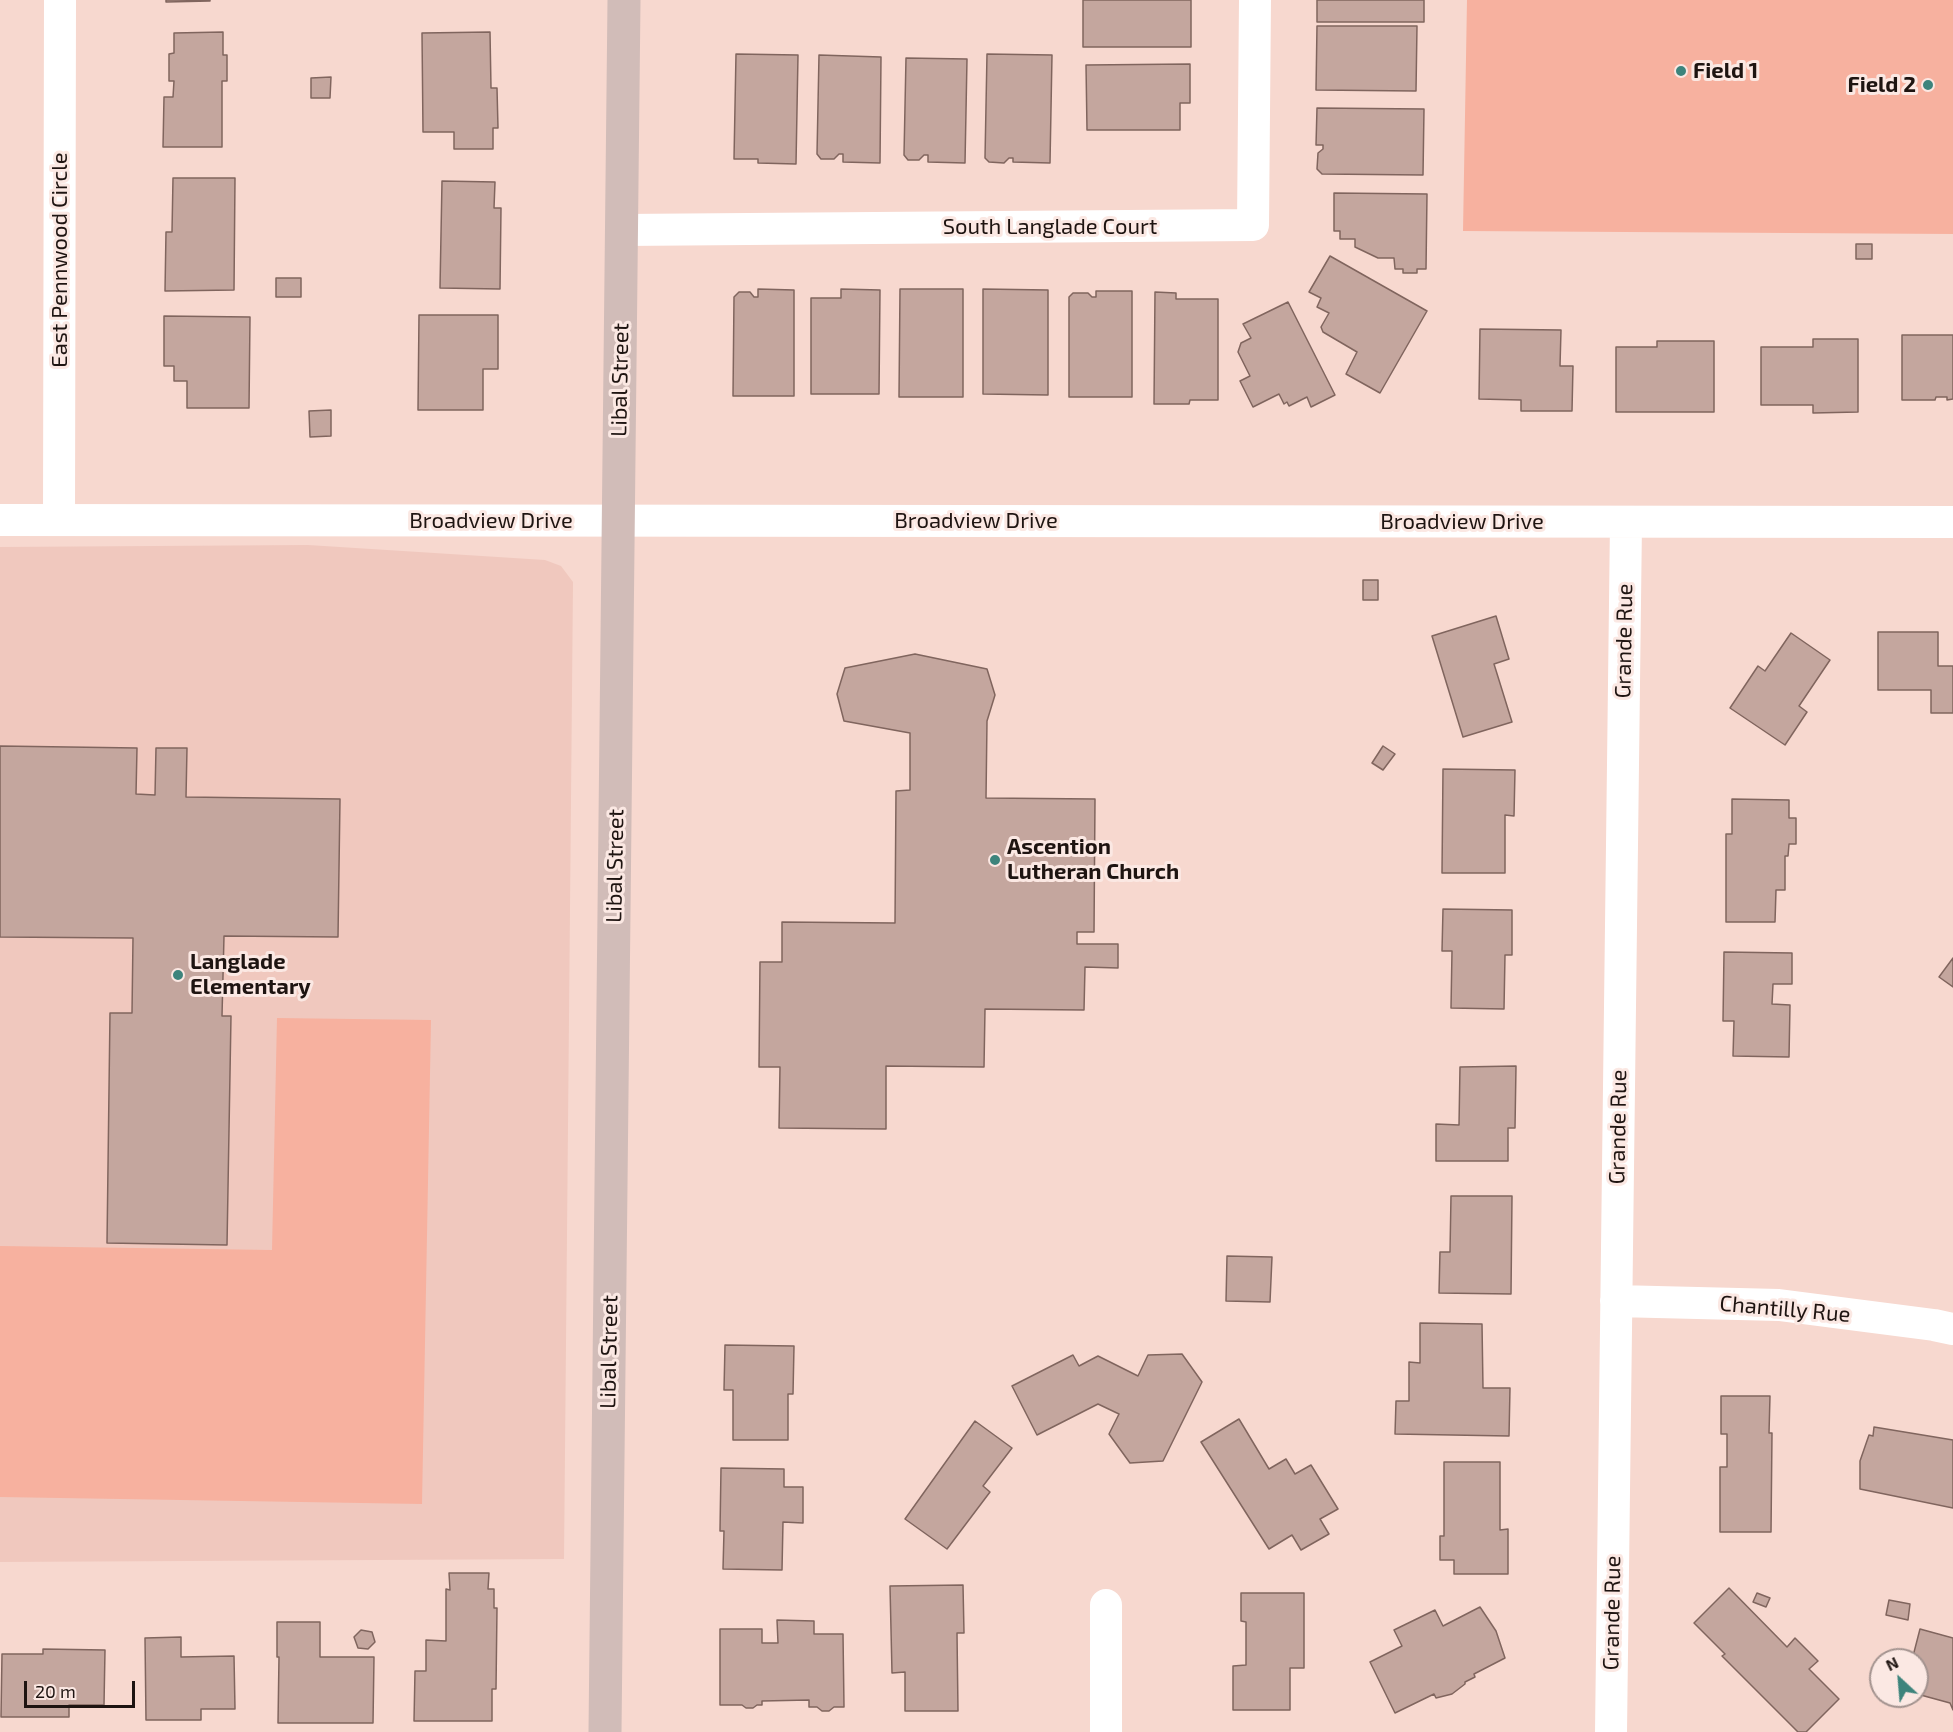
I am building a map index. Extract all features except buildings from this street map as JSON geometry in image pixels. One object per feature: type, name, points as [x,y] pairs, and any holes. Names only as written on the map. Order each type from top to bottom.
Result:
[{"type":"street","name":"East Pennwood Circle","points":[[60,0],[60,520]]},
{"type":"street","name":"Libal Street","points":[[605,1732],[624,0]]},
{"type":"street","name":"South Langlade Court","points":[[622,230],[1253,225],[1255,0]]},
{"type":"street","name":"Broadview Drive","points":[[0,520],[1953,522]]},
{"type":"street","name":"Grande Rue","points":[[1611,1732],[1626,522]]},
{"type":"street","name":"Chantilly Rue","points":[[1616,1301],[1779,1305],[1953,1329]]},
{"type":"street","points":[[1106,1605],[1106,1732]]},
{"type":"shaded area","points":[[1467,0],[1953,0],[1953,234],[1463,231]]},
{"type":"shaded area","points":[[308,545],[545,560],[561,566],[573,582],[564,1559],[0,1562],[0,547]]},
{"type":"shaded area","points":[[277,1018],[431,1020],[422,1504],[0,1497],[0,1246],[272,1250]]},
{"type":"place","name":"Field 1","points":[[1681,71]]},
{"type":"place","name":"Field 2","points":[[1928,85]]},
{"type":"place","name":"Ascention Lutheran Church","points":[[995,860]]},
{"type":"place","name":"Langlade Elementary","points":[[178,975]]}]
